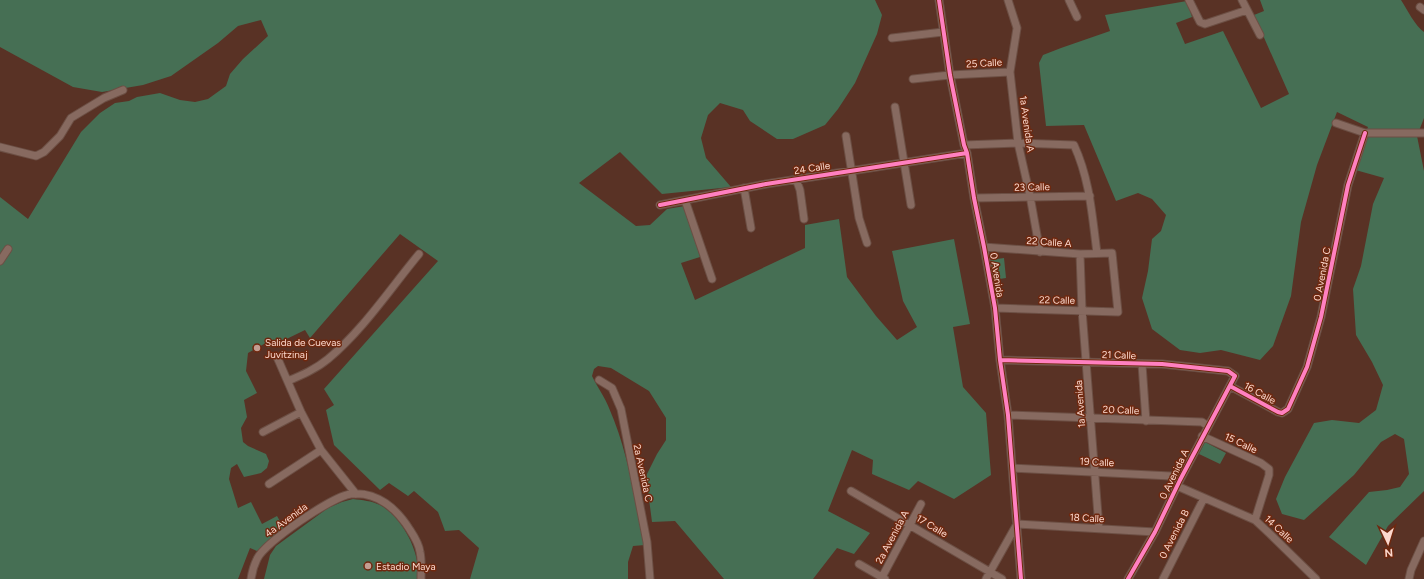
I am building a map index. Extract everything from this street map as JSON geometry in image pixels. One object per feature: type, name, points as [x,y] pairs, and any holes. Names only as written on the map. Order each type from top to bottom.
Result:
[{"type":"street","name":"0 Avenida","points":[[938,0],[950,75],[964,144],[967,152],[974,198],[995,308],[1000,360],[1008,415],[1021,579]]},
{"type":"street","name":"1a Avenida A","points":[[1008,0],[1017,28],[1010,72],[1018,143],[1030,196],[1040,252]]},
{"type":"street","points":[[1069,0],[1077,17]]},
{"type":"street","points":[[1189,0],[1200,22],[1205,24],[1247,10]]},
{"type":"street","points":[[1242,0],[1260,35]]},
{"type":"street","points":[[892,38],[943,32]]},
{"type":"street","name":"25 Calle","points":[[912,79],[950,75],[1010,72]]},
{"type":"street","points":[[0,147],[36,156],[44,152],[60,136],[71,118],[104,98],[123,90]]},
{"type":"street","points":[[895,107],[910,205]]},
{"type":"street","points":[[1336,123],[1365,133],[1424,133]]},
{"type":"street","name":"0 Avenida C","points":[[1282,413],[1288,409],[1307,367],[1322,317],[1348,185],[1365,133]]},
{"type":"street","points":[[846,136],[850,170],[859,218],[867,243]]},
{"type":"street","points":[[964,144],[1018,143],[1074,145],[1080,160],[1090,196],[1096,253]]},
{"type":"street","name":"24 Calle","points":[[660,205],[796,179],[967,152]]},
{"type":"street","points":[[796,179],[800,190],[804,219]]},
{"type":"street","points":[[744,188],[751,228]]},
{"type":"street","name":"23 Calle","points":[[974,198],[1090,196]]},
{"type":"street","points":[[685,200],[712,278]]},
{"type":"street","name":"22 Calle A","points":[[984,247],[1080,254],[1112,253],[1118,312]]},
{"type":"street","points":[[0,261],[8,249]]},
{"type":"street","points":[[288,381],[315,368],[328,359],[358,330],[419,254]]},
{"type":"street","name":"1a Avenida","points":[[1080,254],[1082,310],[1099,528]]},
{"type":"street","name":"22 Calle","points":[[995,308],[1118,312]]},
{"type":"street","points":[[277,358],[301,412],[321,450],[353,494],[365,494],[377,498],[388,504],[399,514],[415,539],[420,551],[422,564],[421,579]]},
{"type":"street","name":"21 Calle","points":[[1000,360],[1162,364],[1228,371],[1235,376]]},
{"type":"street","points":[[1142,364],[1146,421]]},
{"type":"street","name":"0 Avenida A","points":[[1128,579],[1155,532],[1202,436],[1235,376]]},
{"type":"street","name":"2a Avenida C","points":[[599,380],[612,388],[621,409],[647,542],[650,579]]},
{"type":"street","name":"16 Calle","points":[[1230,386],[1282,413]]},
{"type":"street","points":[[263,432],[301,412]]},
{"type":"street","name":"20 Calle","points":[[1008,415],[1202,422],[1208,426]]},
{"type":"street","name":"15 Calle","points":[[1202,436],[1261,463],[1269,469],[1270,476],[1255,520]]},
{"type":"street","points":[[269,484],[321,450]]},
{"type":"street","name":"19 Calle","points":[[1013,468],[1171,476],[1178,483]]},
{"type":"street","name":"14 Calle","points":[[1178,483],[1204,498],[1255,520],[1316,579]]},
{"type":"street","name":"17 Calle","points":[[851,491],[910,524],[988,576],[1002,579]]},
{"type":"street","name":"4a Avenida","points":[[251,579],[257,558],[264,549],[288,530],[328,503],[353,494]]},
{"type":"street","name":"0 Avenida B","points":[[1162,579],[1204,498]]},
{"type":"street","name":"2a Avenida A","points":[[883,578],[921,504]]},
{"type":"street","points":[[988,576],[1017,524]]},
{"type":"street","name":"18 Calle","points":[[1017,524],[1155,532]]},
{"type":"street","points":[[1409,579],[1411,570],[1424,541]]},
{"type":"street","points":[[859,564],[883,578]]},
{"type":"green space","points":[[0,0],[875,0],[882,15],[877,34],[855,83],[838,109],[825,125],[793,139],[777,139],[750,121],[743,110],[720,103],[708,115],[701,138],[706,158],[731,187],[662,194],[620,152],[579,183],[636,226],[650,225],[667,209],[685,206],[700,257],[681,263],[695,300],[805,248],[805,225],[839,219],[847,277],[876,316],[897,340],[917,327],[903,301],[892,251],[954,239],[970,324],[953,327],[963,387],[986,413],[991,475],[954,499],[918,481],[909,490],[872,474],[873,460],[852,450],[828,511],[870,533],[854,554],[837,548],[813,579],[724,579],[675,521],[652,522],[646,476],[666,440],[666,418],[649,391],[611,368],[598,366],[594,369],[592,376],[616,424],[626,458],[645,545],[633,546],[628,562],[628,579],[470,579],[479,548],[459,530],[445,531],[438,512],[414,491],[408,496],[389,483],[380,490],[334,445],[326,410],[334,405],[324,389],[438,261],[400,234],[310,338],[305,330],[268,348],[264,344],[248,353],[246,371],[257,393],[244,400],[247,417],[241,428],[243,442],[248,446],[266,454],[269,461],[267,468],[261,473],[244,477],[237,464],[231,468],[229,479],[238,508],[251,502],[262,524],[277,516],[285,530],[257,551],[250,548],[238,579],[0,579],[0,197],[28,219],[81,132],[100,113],[115,103],[160,93],[180,100],[195,102],[208,99],[226,86],[230,74],[243,59],[268,36],[261,20],[238,26],[218,43],[171,76],[143,85],[102,92],[73,87],[0,47]]},
{"type":"green space","points":[[1260,0],[1401,0],[1414,22],[1424,32],[1424,118],[1417,136],[1424,171],[1424,491],[1388,526],[1366,565],[1329,537],[1369,492],[1400,487],[1409,474],[1404,439],[1395,434],[1381,442],[1354,475],[1304,520],[1282,514],[1276,499],[1285,477],[1314,423],[1332,420],[1359,423],[1376,410],[1383,385],[1372,362],[1356,335],[1353,289],[1361,266],[1373,204],[1384,178],[1352,169],[1368,127],[1337,112],[1317,165],[1301,222],[1291,296],[1273,346],[1260,360],[1221,350],[1200,353],[1180,350],[1152,329],[1142,298],[1148,271],[1152,239],[1161,231],[1166,215],[1152,199],[1138,193],[1116,201],[1084,125],[1046,126],[1039,63],[1043,55],[1110,31],[1105,15],[1187,1],[1192,17],[1176,23],[1185,44],[1223,31],[1261,108],[1289,94],[1254,15],[1264,11]]},
{"type":"green space","points":[[1004,258],[1006,278],[993,280],[990,260]]},
{"type":"green space","points":[[1205,442],[1226,453],[1220,464],[1199,454]]},
{"type":"green space","points":[[353,499],[380,505],[396,518],[409,537],[417,558],[418,579],[264,579],[270,555],[276,546],[328,508]]},
{"type":"cycle path","points":[[939,0],[950,75],[964,145],[967,153],[995,308],[1000,360],[1008,415],[1021,579]]},
{"type":"cycle path","points":[[1230,386],[1278,412],[1282,413],[1288,409],[1307,367],[1321,317],[1348,185],[1365,133]]},
{"type":"cycle path","points":[[660,205],[766,184],[967,153]]},
{"type":"cycle path","points":[[1000,360],[1162,364],[1228,371],[1235,376],[1180,480],[1155,532],[1128,579]]},
{"type":"place","name":"Salida de Cuevas Juvitzinaj","points":[[257,348]]},
{"type":"place","name":"Estadio Maya","points":[[368,566]]}]
